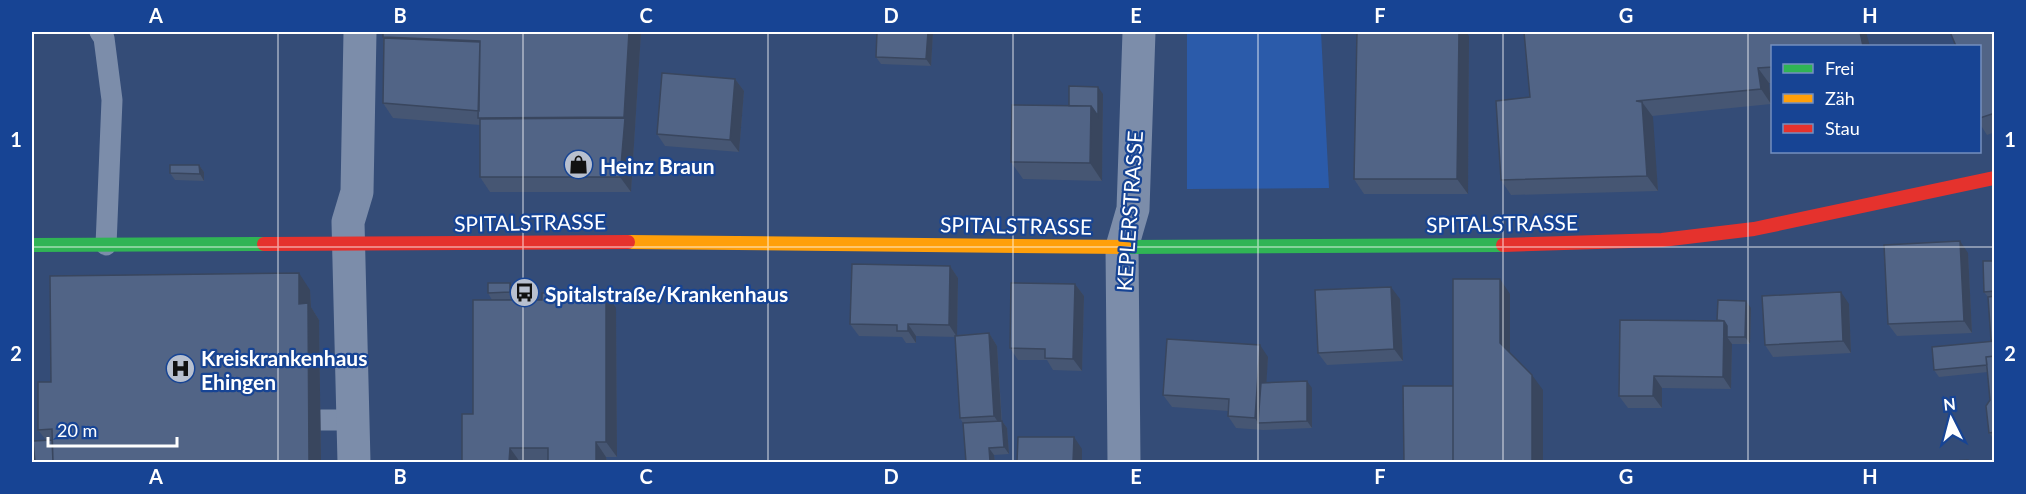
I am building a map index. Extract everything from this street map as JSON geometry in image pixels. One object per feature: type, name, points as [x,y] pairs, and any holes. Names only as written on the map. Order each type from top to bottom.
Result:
[{"type":"street","points":[[354,462],[337,420],[349,244],[348,222],[357,192],[360,32]]},
{"type":"street","name":"KEPLERSTRASSE","points":[[1124,462],[1122,247],[1133,209],[1139,32]]},
{"type":"street","name":"SPITALSTRASSE","points":[[32,245],[646,242],[1122,247],[1540,245],[1662,240],[1754,229],[1995,178]]},
{"type":"lane","points":[[100,32],[104,38],[112,100],[106,245]]},
{"type":"shaded area","points":[[1187,32],[1321,32],[1329,188],[1187,189]]},
{"type":"building","points":[[383,32],[629,32],[624,117],[478,118],[480,41],[383,37]]},
{"type":"building","points":[[877,32],[928,32],[926,59],[876,57]]},
{"type":"building","points":[[1357,32],[1459,32],[1457,179],[1354,179]]},
{"type":"building","points":[[1524,32],[1860,32],[1863,45],[1771,45],[1771,67],[1758,68],[1761,89],[1636,101],[1642,102],[1647,176],[1501,180],[1496,101],[1530,97]]},
{"type":"building","points":[[1950,32],[1995,32],[1995,113],[1981,118],[1981,45],[1956,45]]},
{"type":"building","points":[[384,38],[480,42],[479,111],[383,103]]},
{"type":"building","points":[[662,73],[735,79],[730,140],[657,134]]},
{"type":"building","points":[[1069,86],[1098,87],[1098,116],[1091,106],[1069,106]]},
{"type":"building","points":[[1012,105],[1091,106],[1090,163],[1011,162]]},
{"type":"building","points":[[625,118],[620,177],[480,177],[480,119]]},
{"type":"building","points":[[170,165],[199,165],[200,174],[170,173]]},
{"type":"building","points":[[1960,241],[1964,321],[1888,324],[1884,245]]},
{"type":"building","points":[[1983,261],[1995,261],[1995,291],[1984,292]]},
{"type":"building","points":[[852,264],[950,266],[949,325],[908,324],[908,331],[897,331],[897,325],[850,324]]},
{"type":"building","name":"Kreiskrankenhaus Ehingen","points":[[299,273],[299,304],[308,303],[309,462],[53,462],[52,429],[38,430],[38,382],[51,382],[50,276]]},
{"type":"building","points":[[1453,279],[1500,279],[1500,343],[1532,375],[1532,462],[1453,462]]},
{"type":"building","points":[[488,283],[510,283],[510,292],[488,293]]},
{"type":"building","points":[[1011,283],[1075,284],[1073,359],[1045,358],[1045,349],[1010,348]]},
{"type":"building","points":[[1391,287],[1394,349],[1318,353],[1315,290]]},
{"type":"building","points":[[1841,292],[1843,341],[1765,345],[1762,296]]},
{"type":"building","points":[[542,293],[606,293],[606,442],[596,442],[596,461],[548,461],[548,448],[510,448],[509,462],[462,462],[462,414],[473,414],[473,300],[542,300]]},
{"type":"building","points":[[1995,296],[1995,340],[1991,340],[1988,297]]},
{"type":"building","points":[[1718,300],[1746,301],[1745,337],[1727,337],[1727,326],[1724,321],[1717,320]]},
{"type":"building","points":[[1620,320],[1724,321],[1723,377],[1654,376],[1653,396],[1619,396]]},
{"type":"building","points":[[989,333],[994,416],[960,418],[955,336]]},
{"type":"building","points":[[1167,339],[1260,345],[1255,418],[1228,416],[1229,399],[1163,395]]},
{"type":"building","points":[[1995,341],[1995,356],[1986,357],[1987,365],[1934,370],[1932,347]]},
{"type":"building","points":[[1995,356],[1995,432],[1989,433],[1986,406],[1990,400],[1986,357]]},
{"type":"building","points":[[1307,381],[1307,421],[1258,423],[1261,383]]},
{"type":"building","points":[[1403,386],[1453,386],[1453,462],[1404,462]]},
{"type":"building","points":[[1002,421],[1004,447],[989,448],[990,461],[966,462],[963,423]]},
{"type":"building","points":[[1018,437],[1074,437],[1073,462],[1017,462]]},
{"type":"building","points":[[52,440],[53,462],[35,462],[33,441]]},
{"type":"building","points":[[1968,460],[1969,462],[1941,462]]},
{"type":"traffic: fast","points":[[32,245],[264,244]]},
{"type":"traffic: fast","points":[[1125,247],[1503,245]]},
{"type":"traffic: slow","points":[[628,242],[1125,247]]},
{"type":"traffic: jam","points":[[1503,245],[1662,240],[1754,229],[1994,178]]},
{"type":"traffic: jam","points":[[264,244],[628,242]]},
{"type":"place","name":"Heinz Braun","points":[[579,165]]},
{"type":"place","name":"Spitalstraße/Krankenhaus","points":[[524,293]]},
{"type":"place","name":"Kreiskrankenhaus Ehingen","points":[[180,369]]}]
